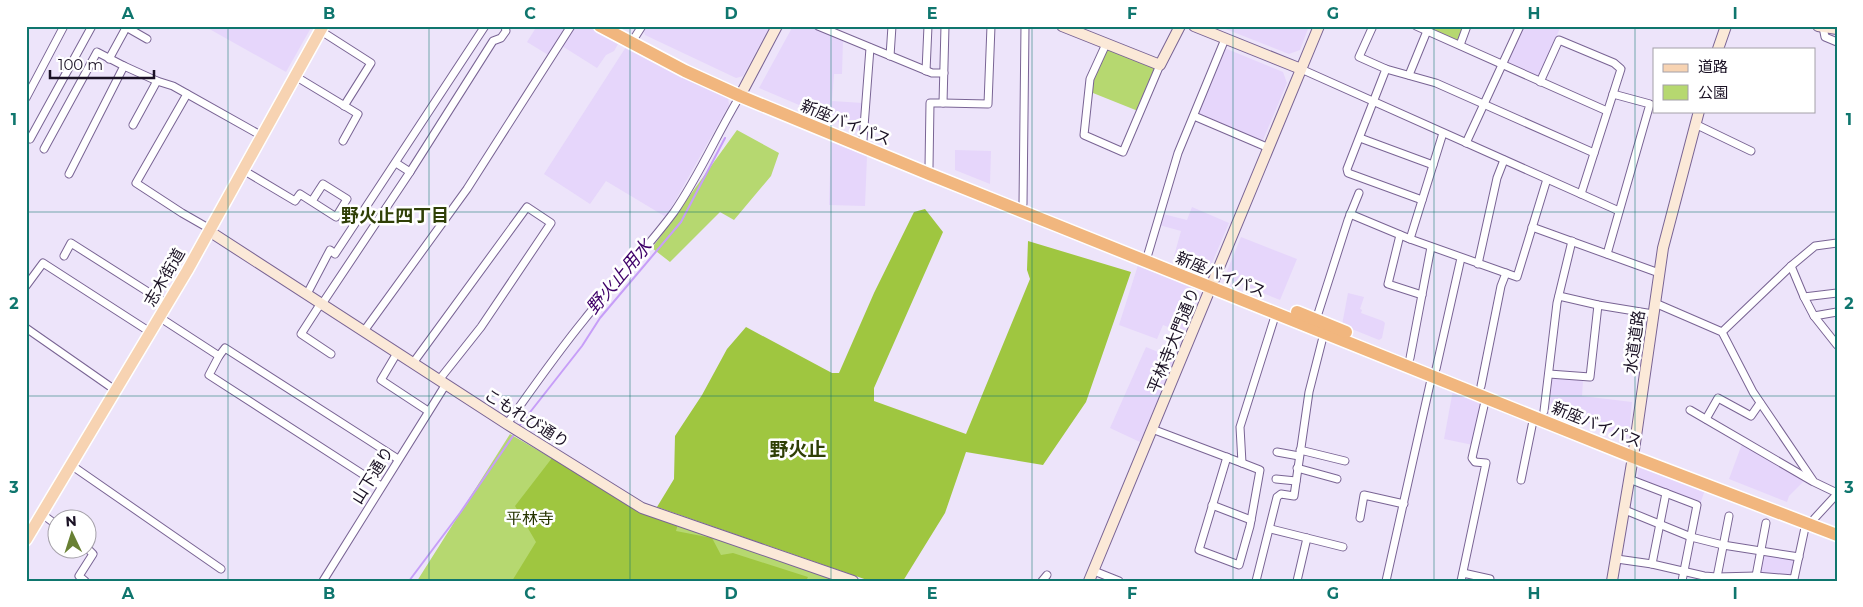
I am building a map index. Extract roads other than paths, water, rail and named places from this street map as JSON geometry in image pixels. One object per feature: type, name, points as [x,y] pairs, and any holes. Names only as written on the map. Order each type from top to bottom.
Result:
[{"type":"highway","name":"新座バイパス","points":[[600,26],[685,71],[1148,254],[1324,333],[1434,372],[1633,453],[1810,521],[1837,528]]},
{"type":"highway","name":"新座バイパス","points":[[615,26],[741,93],[1212,283],[1316,320],[1410,358],[1434,372]]},
{"type":"highway","name":"新座バイパス","points":[[1810,521],[1837,536]]},
{"type":"main road","name":"志木街道","points":[[26,540],[210,230],[322,29]]},
{"type":"street","points":[[26,98],[64,26]]},
{"type":"street","points":[[30,139],[92,26]]},
{"type":"street","points":[[307,294],[330,250],[335,254],[485,26]]},
{"type":"street","points":[[331,354],[301,334],[410,172],[493,41],[501,38],[506,31],[505,26]]},
{"type":"street","points":[[364,331],[467,189],[571,26]]},
{"type":"street","points":[[635,37],[642,26]]},
{"type":"street","points":[[507,424],[584,320],[674,211],[699,170],[776,26]]},
{"type":"street","points":[[818,26],[926,71],[944,73]]},
{"type":"street","points":[[890,56],[892,26]]},
{"type":"street","points":[[926,71],[928,26]]},
{"type":"street","points":[[943,103],[944,26]]},
{"type":"street","points":[[929,167],[930,103],[988,104],[991,26]]},
{"type":"street","points":[[1023,204],[1025,26]]},
{"type":"street","points":[[1062,26],[1160,65]]},
{"type":"street","points":[[1106,44],[1090,79],[1084,135],[1123,152],[1160,65],[1180,26]]},
{"type":"street","points":[[1194,26],[1301,69],[1619,211]]},
{"type":"street","name":"平林寺大門通り","points":[[1091,576],[1319,26]]},
{"type":"street","points":[[1373,26],[1359,57],[1386,69],[1436,83],[1594,153]]},
{"type":"street","points":[[1416,26],[1607,111]]},
{"type":"street","points":[[1460,45],[1467,26]]},
{"type":"street","points":[[1466,143],[1520,26]]},
{"type":"street","points":[[1718,48],[1726,26]]},
{"type":"street","points":[[109,59],[127,27],[147,39]]},
{"type":"street","points":[[1837,28],[1820,27],[1825,37],[1837,42]]},
{"type":"street","points":[[322,29],[371,63],[344,106]]},
{"type":"street","points":[[1408,75],[1427,31]]},
{"type":"street","points":[[1148,254],[1178,153],[1225,39]]},
{"type":"street","points":[[1540,82],[1559,40],[1614,63],[1621,69],[1581,194]]},
{"type":"street","points":[[863,140],[870,48]]},
{"type":"street","points":[[44,149],[97,52],[124,66],[172,86],[262,136]]},
{"type":"street","points":[[69,174],[124,66]]},
{"type":"street","points":[[1386,69],[1347,169],[1348,173],[1422,200]]},
{"type":"street","points":[[295,76],[358,114],[343,141]]},
{"type":"street","points":[[133,125],[157,80]]},
{"type":"street","points":[[187,94],[136,183],[210,230]]},
{"type":"street","points":[[1607,254],[1650,104],[1613,94]]},
{"type":"street","name":"水道道路","points":[[1612,581],[1625,510],[1663,248],[1699,112]]},
{"type":"street","points":[[1194,116],[1269,148]]},
{"type":"street","points":[[1695,124],[1751,151]]},
{"type":"street","points":[[1410,239],[1443,133]]},
{"type":"street","points":[[1360,138],[1433,166]]},
{"type":"street","points":[[1478,264],[1497,178],[1504,160]]},
{"type":"street","points":[[396,163],[410,172]]},
{"type":"street","points":[[243,170],[296,201],[300,194],[336,217],[347,199],[323,184],[312,201]]},
{"type":"street","points":[[1350,214],[1431,247],[1517,277],[1547,179]]},
{"type":"street","points":[[1316,320],[1350,214],[1359,193]]},
{"type":"street","name":"山下通り","points":[[323,581],[428,411],[442,382],[551,223],[527,207],[413,363]]},
{"type":"street","points":[[1532,227],[1659,273]]},
{"type":"street","name":"こもれび通り","points":[[210,230],[507,424],[642,508],[853,581]]},
{"type":"street","points":[[1400,235],[1388,284],[1422,295]]},
{"type":"street","points":[[1521,480],[1549,374],[1556,303],[1572,241]]},
{"type":"street","points":[[64,256],[71,243],[167,304]]},
{"type":"street","points":[[1722,332],[1791,266],[1815,246],[1837,243]]},
{"type":"street","points":[[1410,358],[1431,247]]},
{"type":"street","points":[[1386,581],[1461,258]]},
{"type":"street","points":[[26,286],[43,263],[150,332]]},
{"type":"street","points":[[1791,266],[1814,316],[1837,345]]},
{"type":"street","points":[[1461,581],[1486,464],[1474,462],[1472,458],[1501,286],[1506,273]]},
{"type":"street","points":[[1804,297],[1837,293]]},
{"type":"street","points":[[1559,296],[1598,305],[1653,314]]},
{"type":"street","points":[[1655,302],[1722,332],[1752,392],[1814,482]]},
{"type":"street","points":[[1549,374],[1590,377],[1598,305]]},
{"type":"street","points":[[1814,316],[1837,312]]},
{"type":"street","points":[[1242,463],[1240,427],[1276,313]]},
{"type":"street","points":[[159,317],[219,356]]},
{"type":"street","points":[[26,328],[115,390]]},
{"type":"street","points":[[1256,581],[1278,497],[1281,494],[1294,496],[1309,392],[1324,333]]},
{"type":"street","points":[[381,486],[209,375],[219,356],[226,348],[398,459]]},
{"type":"street","points":[[397,353],[381,380],[428,411]]},
{"type":"street","points":[[1706,419],[1718,398],[1751,416],[1760,403]]},
{"type":"street","points":[[1617,559],[1716,577],[1756,576],[1794,579],[1810,521],[1837,494],[1690,410]]},
{"type":"street","points":[[1152,429],[1242,463],[1260,470],[1251,520],[1239,565],[1199,550],[1226,457]]},
{"type":"street","points":[[1277,452],[1300,453],[1345,461]]},
{"type":"street","points":[[71,465],[221,569]]},
{"type":"street","points":[[1298,468],[1337,479]]},
{"type":"street","points":[[1276,479],[1296,481]]},
{"type":"street","points":[[1629,479],[1697,505],[1682,581]]},
{"type":"street","points":[[1652,564],[1666,493]]},
{"type":"street","points":[[1360,518],[1364,494],[1404,504]]},
{"type":"street","points":[[1212,505],[1251,520]]},
{"type":"street","points":[[1625,510],[1690,537],[1761,552],[1799,557]]},
{"type":"street","points":[[42,514],[48,518]]},
{"type":"street","points":[[1716,577],[1729,516]]},
{"type":"street","points":[[1756,576],[1766,523]]},
{"type":"street","points":[[1270,529],[1343,547]]},
{"type":"street","points":[[1297,581],[1307,538]]},
{"type":"street","points":[[85,581],[79,576],[89,560]]},
{"type":"street","points":[[1463,572],[1490,579],[1490,581]]},
{"type":"street","points":[[1091,576],[1119,581]]},
{"type":"waterway","name":"野火止用水","points":[[520,425],[582,346],[600,318],[681,222],[725,138]]},
{"type":"waterway","name":"野火止用水","points":[[409,581],[460,513],[513,436]]},
{"type":"district","name":"野火止四丁目","points":[[395,216]]},
{"type":"district","name":"野火止","points":[[798,449]]},
{"type":"park label","name":"平林寺","points":[[530,518]]}]
